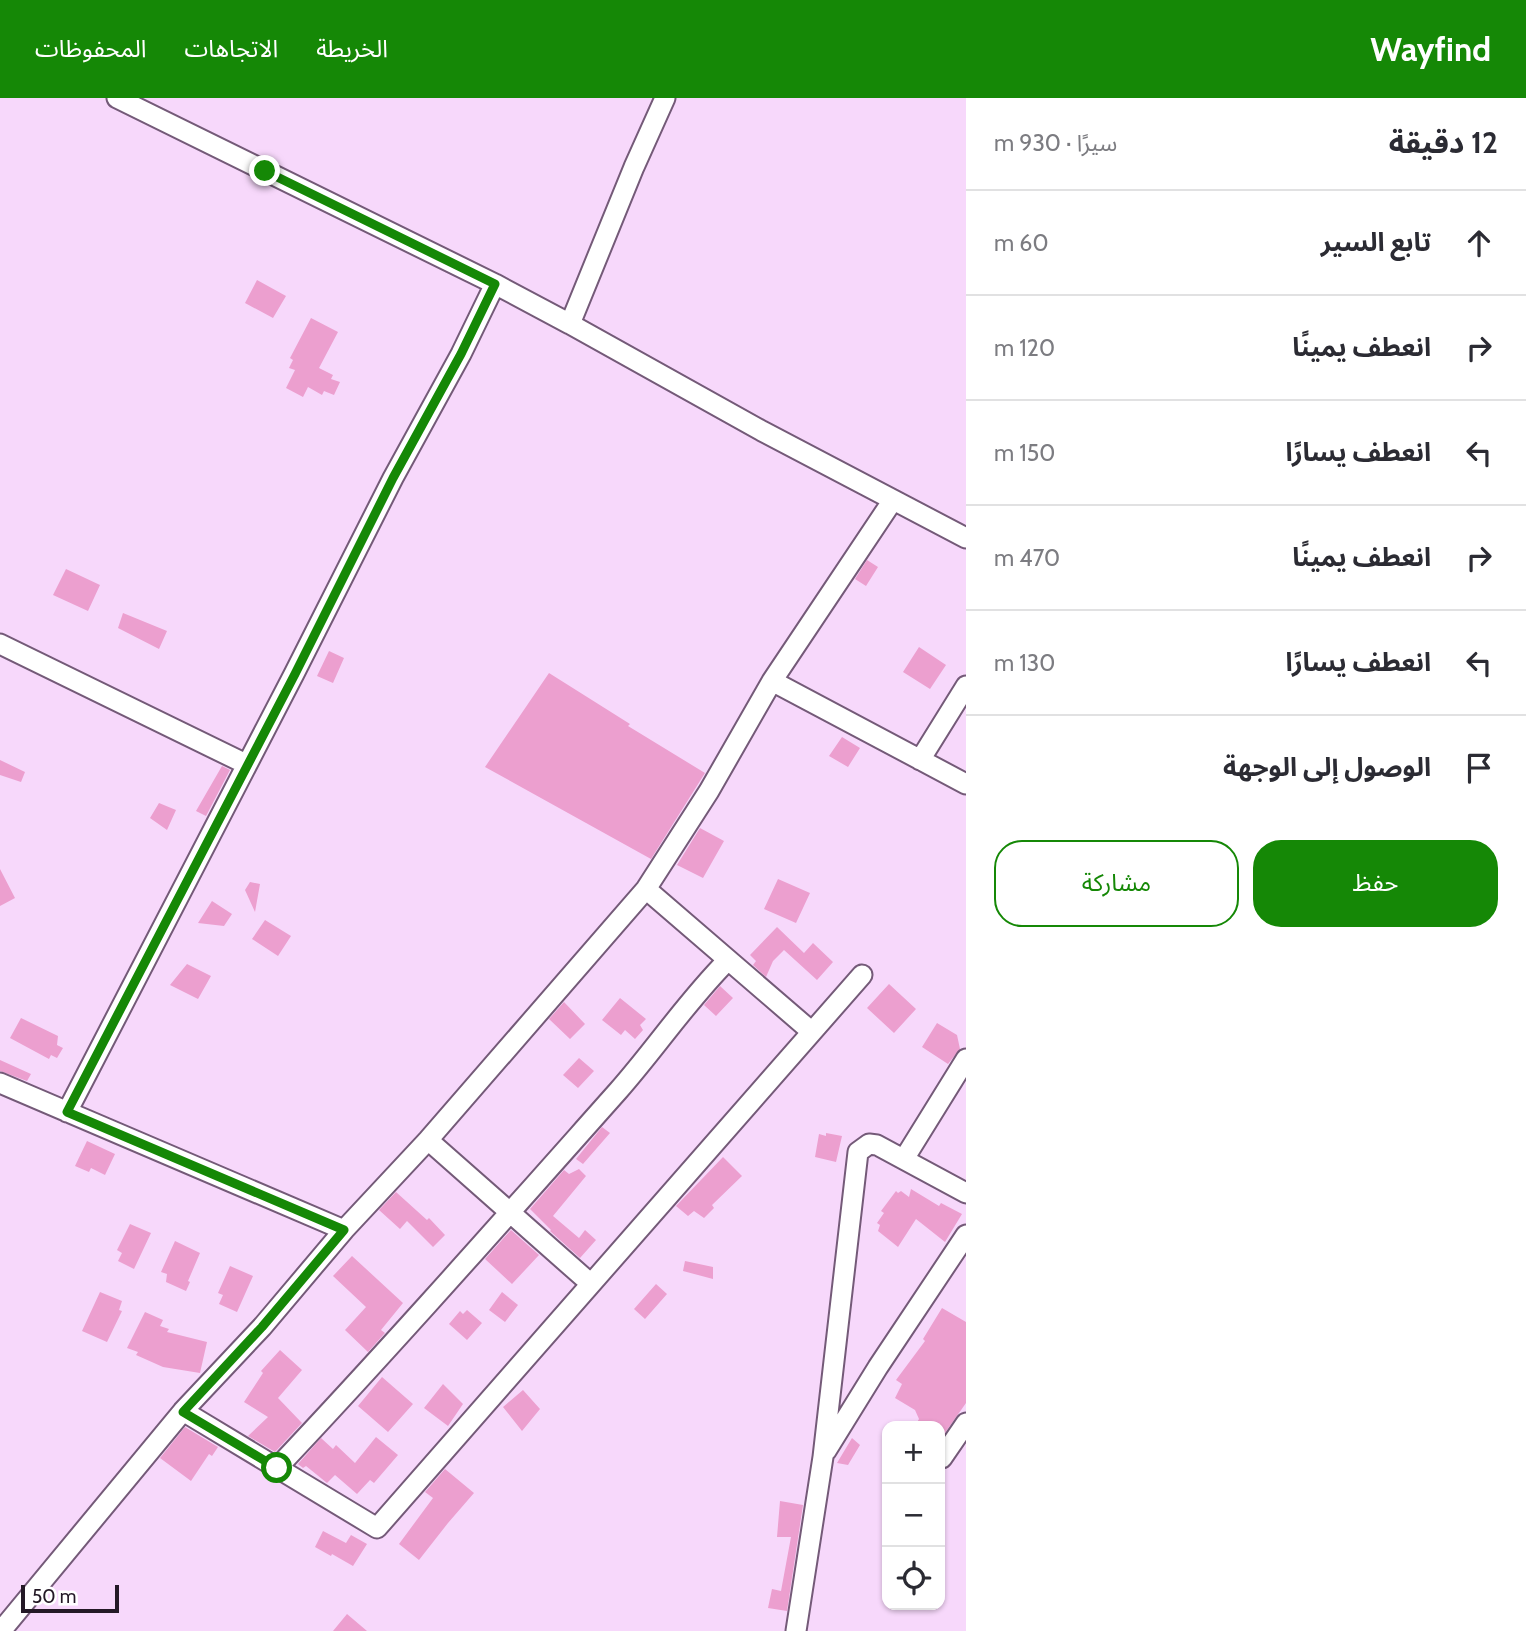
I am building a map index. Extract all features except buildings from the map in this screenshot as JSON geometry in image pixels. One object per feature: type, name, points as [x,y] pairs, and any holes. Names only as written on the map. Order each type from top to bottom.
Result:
[{"type":"street","points":[[117,98],[495,284],[659,375],[966,538]]},
{"type":"street","points":[[570,324],[665,98]]},
{"type":"street","points":[[67,1112],[495,284]]},
{"type":"street","points":[[1,1631],[183,1412],[262,1327],[344,1230],[428,1140],[646,890],[709,791],[772,681],[893,500]]},
{"type":"street","points":[[0,644],[246,764]]},
{"type":"street","points":[[772,681],[966,784]]},
{"type":"street","points":[[920,760],[966,686]]},
{"type":"street","points":[[646,890],[812,1032]]},
{"type":"street","points":[[277,1468],[397,1341],[627,1080],[694,995],[727,961]]},
{"type":"street","points":[[183,1412],[377,1528],[862,975]]},
{"type":"street","points":[[904,1159],[966,1059]]},
{"type":"street","points":[[0,1083],[344,1230]]},
{"type":"street","points":[[428,1140],[591,1284]]},
{"type":"street","points":[[796,1631],[823,1457],[858,1152],[869,1143],[966,1193]]},
{"type":"street","points":[[823,1457],[878,1367],[966,1235]]},
{"type":"street","points":[[945,1454],[966,1423]]},
{"type":"route","points":[[265,171],[495,284],[67,1112],[344,1230],[262,1327],[183,1412],[277,1468]]}]
